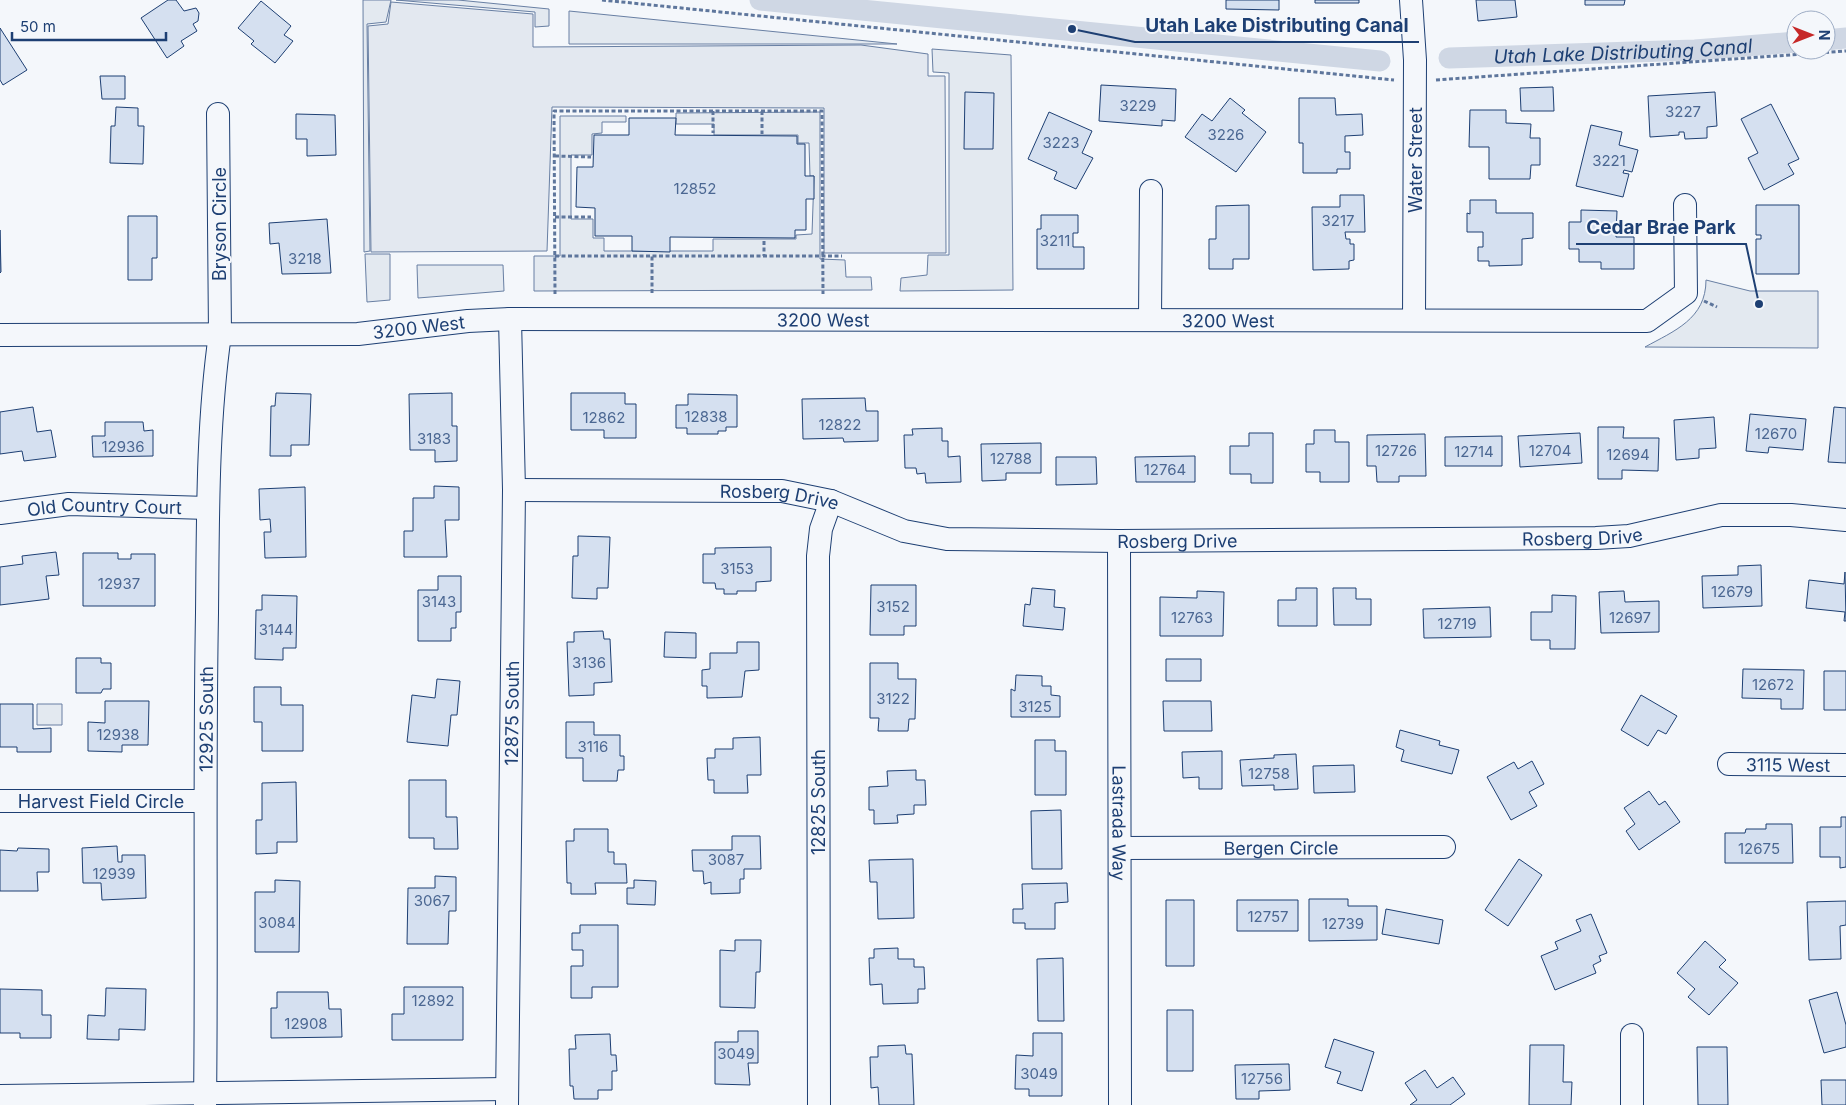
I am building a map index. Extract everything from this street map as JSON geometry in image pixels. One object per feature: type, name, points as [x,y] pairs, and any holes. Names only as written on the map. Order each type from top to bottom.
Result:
[{"type":"street","name":"Water Street","points":[[1411,0],[1415,60],[1414,320]]},
{"type":"street","name":"Bryson Circle","points":[[218,114],[220,334]]},
{"type":"street","points":[[1150,319],[1151,191]]},
{"type":"street","name":"3200 West","points":[[0,335],[358,334],[468,321],[510,319],[1647,321],[1686,292],[1686,205]]},
{"type":"street","name":"12875 South","points":[[506,1097],[514,490],[510,319]]},
{"type":"street","name":"12925 South","points":[[205,1099],[204,801],[208,508],[216,364],[220,334]]},
{"type":"street","name":"Rosberg Drive","points":[[514,490],[782,491],[831,501],[904,531],[947,539],[1119,541],[1596,538],[1629,536],[1721,515],[1791,514],[1846,520]]},
{"type":"street","name":"12825 South","points":[[818,1105],[818,556],[821,529],[831,501]]},
{"type":"street","name":"Old Country Court","points":[[0,513],[70,504],[208,508]]},
{"type":"street","name":"Lastrada Way","points":[[1119,541],[1120,1105]]},
{"type":"street","name":"3115 West","points":[[1729,764],[1846,765]]},
{"type":"street","name":"Harvest Field Circle","points":[[0,801],[204,801]]},
{"type":"street","name":"Bergen Circle","points":[[1120,848],[1444,847]]},
{"type":"street","points":[[1632,1035],[1632,1105]]},
{"type":"street","points":[[0,1096],[205,1099],[506,1097]]},
{"type":"path","points":[[602,0],[1400,81]]},
{"type":"path","points":[[1435,80],[1846,51]]},
{"type":"path","points":[[713,110],[713,133]]},
{"type":"path","points":[[762,110],[762,134]]},
{"type":"path","points":[[555,294],[554,111],[822,110],[823,294]]},
{"type":"path","points":[[554,156],[591,157]]},
{"type":"path","points":[[554,217],[591,217]]},
{"type":"path","points":[[764,241],[764,256]]},
{"type":"path","points":[[555,256],[842,256]]},
{"type":"path","points":[[652,256],[652,293]]},
{"type":"path","points":[[1703,301],[1717,307]]},
{"type":"shaded area","points":[[363,0],[391,0],[386,22],[367,24],[370,251],[364,252]]},
{"type":"shaded area","points":[[396,0],[458,0],[549,9],[549,26],[535,27],[535,12]]},
{"type":"shaded area","points":[[391,2],[533,14],[533,47],[861,45],[928,54],[928,76],[945,76],[946,253],[824,253],[824,108],[552,107],[547,251],[371,252],[368,26],[388,24]]},
{"type":"shaded area","points":[[569,11],[897,44],[569,44]]},
{"type":"shaded area","points":[[932,49],[1011,55],[1013,290],[900,291],[901,278],[927,275],[928,255],[949,255],[949,73],[933,72]]},
{"type":"shaded area","points":[[820,112],[820,259],[845,260],[846,277],[871,277],[872,290],[534,291],[534,256],[560,256],[560,116],[626,116],[626,122],[602,122],[602,133],[592,134],[592,155],[571,155],[571,219],[593,219],[593,238],[604,238],[604,251],[713,251],[713,239],[796,239],[796,235],[812,234],[814,176],[810,176],[809,143],[798,143],[798,135],[714,135],[714,124],[676,124],[676,113]]},
{"type":"shaded area","points":[[365,254],[390,254],[390,300],[367,302]]},
{"type":"shaded area","points":[[417,265],[503,265],[504,291],[418,298]]},
{"type":"shaded area","points":[[1706,280],[1750,291],[1818,291],[1818,348],[1645,347],[1677,329],[1694,314],[1701,305],[1705,293]]},
{"type":"shaded area","points":[[37,704],[62,704],[62,725],[37,725]]},
{"type":"building","points":[[168,0],[176,0],[184,11],[196,8],[199,13],[198,21],[193,24],[197,31],[181,41],[184,46],[167,58],[141,18]]},
{"type":"building","points":[[1226,0],[1279,0],[1279,10],[1226,9]]},
{"type":"building","points":[[1315,0],[1359,0],[1359,3],[1315,3]]},
{"type":"building","points":[[1476,0],[1515,0],[1517,17],[1478,21]]},
{"type":"building","points":[[1585,0],[1625,0],[1624,5],[1585,5]]},
{"type":"building","points":[[261,1],[291,26],[284,35],[293,41],[275,63],[251,44],[254,41],[238,28]]},
{"type":"building","points":[[0,28],[27,70],[3,85],[0,80]]},
{"type":"building","points":[[100,76],[125,76],[125,99],[102,99]]},
{"type":"building","points":[[1101,85],[1176,89],[1175,121],[1162,120],[1162,126],[1099,121]]},
{"type":"building","points":[[1553,87],[1554,111],[1521,111],[1520,88]]},
{"type":"building","points":[[965,92],[994,93],[993,149],[964,149]]},
{"type":"building","points":[[1715,92],[1717,126],[1707,127],[1707,138],[1685,139],[1684,132],[1679,132],[1679,135],[1650,137],[1648,96]]},
{"type":"building","points":[[1230,98],[1245,110],[1242,113],[1266,132],[1236,172],[1185,137],[1202,114],[1212,121]]},
{"type":"building","points":[[1299,98],[1335,98],[1336,115],[1362,114],[1363,135],[1345,136],[1345,152],[1350,152],[1350,169],[1337,169],[1337,173],[1303,173],[1303,143],[1299,143]]},
{"type":"building","points":[[1771,104],[1799,159],[1788,164],[1794,174],[1764,190],[1748,158],[1758,153],[1741,119]]},
{"type":"building","points":[[116,107],[138,108],[138,126],[144,126],[143,164],[110,163],[111,126],[115,126]]},
{"type":"building","points":[[1470,110],[1506,110],[1506,123],[1531,124],[1530,138],[1540,138],[1540,165],[1531,165],[1530,179],[1489,179],[1489,147],[1469,147]]},
{"type":"building","points":[[1049,112],[1092,131],[1082,153],[1093,158],[1076,189],[1054,179],[1057,172],[1028,159]]},
{"type":"building","points":[[296,114],[335,115],[336,155],[307,156],[307,139],[296,139]]},
{"type":"building","points":[[629,118],[676,118],[675,135],[797,136],[797,144],[805,144],[805,176],[814,176],[814,199],[806,199],[806,230],[795,230],[795,238],[670,237],[670,252],[632,251],[632,236],[595,236],[595,208],[576,207],[577,167],[593,167],[594,135],[629,135]]},
{"type":"building","points":[[1591,125],[1622,132],[1619,145],[1638,150],[1632,172],[1624,170],[1623,173],[1629,174],[1623,197],[1576,186]]},
{"type":"building","points":[[1340,195],[1364,195],[1365,232],[1345,232],[1346,239],[1350,239],[1350,244],[1354,244],[1354,260],[1349,261],[1349,269],[1313,270],[1312,207],[1340,207]]},
{"type":"building","points":[[1470,200],[1496,200],[1496,213],[1533,213],[1533,238],[1522,239],[1522,265],[1489,266],[1489,261],[1478,261],[1478,247],[1483,247],[1483,232],[1467,232],[1467,213],[1470,214]]},
{"type":"building","points":[[1249,205],[1249,259],[1233,259],[1233,269],[1209,269],[1209,239],[1216,239],[1216,206]]},
{"type":"building","points":[[1756,205],[1799,205],[1799,274],[1756,274],[1756,239],[1761,239],[1761,235],[1756,235]]},
{"type":"building","points":[[1581,210],[1617,211],[1616,237],[1634,237],[1634,269],[1601,269],[1601,262],[1579,262],[1579,249],[1569,249],[1569,222],[1581,222]]},
{"type":"building","points":[[1041,215],[1078,215],[1078,233],[1073,233],[1073,247],[1084,247],[1084,269],[1037,269],[1037,229],[1041,229]]},
{"type":"building","points":[[128,216],[157,216],[157,258],[152,258],[152,280],[128,280]]},
{"type":"building","points":[[327,219],[331,273],[282,274],[279,243],[270,244],[269,223]]},
{"type":"building","points":[[0,230],[1,272],[0,273]]},
{"type":"building","points":[[276,393],[311,394],[309,445],[291,445],[291,456],[270,456],[271,406],[275,406]]},
{"type":"building","points":[[452,393],[452,426],[457,426],[457,461],[435,462],[435,450],[410,450],[409,394]]},
{"type":"building","points":[[571,393],[625,393],[625,404],[636,404],[636,438],[604,438],[604,430],[571,430]]},
{"type":"building","points":[[688,394],[737,395],[737,427],[726,427],[726,431],[718,431],[718,434],[687,434],[687,428],[676,428],[676,405],[688,405]]},
{"type":"building","points":[[865,398],[866,411],[878,411],[878,441],[844,442],[843,438],[803,439],[802,399]]},
{"type":"building","points":[[33,407],[37,432],[51,430],[56,457],[24,461],[22,451],[0,454],[0,412]]},
{"type":"building","points":[[1834,407],[1846,408],[1846,463],[1828,462]]},
{"type":"building","points":[[1750,414],[1806,419],[1803,450],[1769,447],[1768,453],[1746,451]]},
{"type":"building","points":[[1714,417],[1716,448],[1699,449],[1699,458],[1676,460],[1674,420]]},
{"type":"building","points":[[105,422],[143,422],[144,431],[153,430],[153,456],[93,457],[92,436],[105,436]]},
{"type":"building","points":[[1598,427],[1624,427],[1623,438],[1659,438],[1658,471],[1622,470],[1622,479],[1598,479]]},
{"type":"building","points":[[942,428],[942,441],[948,441],[948,457],[960,456],[961,482],[926,483],[925,473],[917,474],[916,468],[905,468],[904,435],[913,435],[912,429]]},
{"type":"building","points":[[1314,430],[1335,430],[1335,442],[1349,442],[1349,482],[1320,482],[1320,472],[1306,472],[1306,444],[1314,444]]},
{"type":"building","points":[[1249,433],[1273,433],[1273,483],[1251,483],[1251,474],[1230,474],[1230,446],[1249,446]]},
{"type":"building","points":[[1580,433],[1582,463],[1520,467],[1518,436]]},
{"type":"building","points":[[1425,434],[1426,476],[1399,476],[1399,482],[1377,482],[1376,466],[1367,466],[1367,435]]},
{"type":"building","points":[[1502,436],[1502,466],[1445,466],[1445,437]]},
{"type":"building","points":[[1041,443],[1041,473],[1006,473],[1006,480],[982,481],[981,444]]},
{"type":"building","points":[[1195,456],[1195,482],[1136,482],[1135,457]]},
{"type":"building","points":[[1056,457],[1096,457],[1097,484],[1056,485]]},
{"type":"building","points":[[434,486],[459,487],[459,520],[445,520],[447,557],[404,557],[404,531],[413,531],[413,498],[434,498]]},
{"type":"building","points":[[305,487],[306,557],[265,558],[264,532],[271,532],[270,519],[260,520],[259,489]]},
{"type":"building","points":[[578,536],[610,537],[608,588],[597,588],[597,599],[572,598],[573,556],[578,556]]},
{"type":"building","points":[[771,547],[771,581],[756,582],[756,591],[737,591],[737,594],[724,594],[724,589],[716,589],[715,583],[703,583],[703,554],[715,554],[715,548]]},
{"type":"building","points":[[56,552],[59,575],[46,576],[49,599],[0,605],[0,567],[23,564],[22,556]]},
{"type":"building","points":[[83,553],[118,553],[118,559],[131,559],[131,554],[155,554],[155,606],[83,606]]},
{"type":"building","points":[[1761,565],[1762,606],[1703,608],[1702,576],[1738,575],[1738,566]]},
{"type":"building","points":[[1845,572],[1846,621],[1844,621],[1845,612],[1806,608],[1809,580],[1844,584]]},
{"type":"building","points":[[438,576],[461,576],[461,612],[456,612],[456,628],[451,628],[451,641],[418,641],[418,590],[438,590]]},
{"type":"building","points":[[871,585],[916,585],[916,626],[904,626],[904,635],[870,635]]},
{"type":"building","points":[[1032,588],[1055,590],[1054,607],[1065,608],[1063,630],[1023,626],[1025,604],[1030,605]]},
{"type":"building","points":[[1296,588],[1317,588],[1317,626],[1278,626],[1278,600],[1296,600]]},
{"type":"building","points":[[1333,588],[1356,588],[1356,599],[1371,599],[1371,625],[1334,625]]},
{"type":"building","points":[[1197,591],[1224,592],[1223,636],[1160,636],[1160,597],[1197,598]]},
{"type":"building","points":[[1624,591],[1625,602],[1659,601],[1659,632],[1601,633],[1599,592]]},
{"type":"building","points":[[262,595],[297,596],[296,648],[283,648],[283,660],[255,659],[256,610],[262,610]]},
{"type":"building","points":[[1552,595],[1576,596],[1575,649],[1550,649],[1550,640],[1531,640],[1531,612],[1552,612]]},
{"type":"building","points":[[1490,607],[1491,637],[1424,638],[1423,609]]},
{"type":"building","points":[[603,631],[604,639],[610,639],[612,682],[594,683],[594,695],[569,696],[567,642],[574,642],[574,632]]},
{"type":"building","points":[[665,632],[696,633],[696,658],[664,657]]},
{"type":"building","points":[[737,642],[759,642],[759,670],[745,671],[742,697],[707,698],[707,686],[702,686],[702,670],[710,669],[710,653],[737,653]]},
{"type":"building","points":[[76,658],[101,658],[101,663],[111,663],[111,689],[103,689],[101,693],[76,693]]},
{"type":"building","points":[[1166,659],[1201,659],[1201,681],[1166,681]]},
{"type":"building","points":[[870,663],[898,663],[898,679],[916,679],[915,719],[909,719],[908,731],[878,731],[879,718],[870,718]]},
{"type":"building","points":[[1743,669],[1804,670],[1803,709],[1781,709],[1781,699],[1742,698]]},
{"type":"building","points":[[1824,671],[1846,671],[1846,710],[1824,710]]},
{"type":"building","points":[[1016,675],[1042,676],[1042,686],[1051,686],[1051,695],[1060,696],[1060,717],[1011,717],[1011,689],[1015,691]]},
{"type":"building","points":[[437,679],[460,681],[457,715],[451,715],[448,746],[407,742],[412,695],[435,698]]},
{"type":"building","points":[[254,687],[281,687],[281,705],[303,705],[303,751],[262,751],[262,722],[254,722]]},
{"type":"building","points":[[1641,695],[1677,716],[1666,734],[1658,730],[1648,746],[1621,730]]},
{"type":"building","points":[[105,701],[149,701],[148,745],[122,745],[122,752],[88,751],[88,722],[105,723]]},
{"type":"building","points":[[1163,701],[1211,701],[1212,731],[1164,731]]},
{"type":"building","points":[[0,704],[33,704],[33,729],[51,728],[51,752],[17,752],[17,747],[0,747]]},
{"type":"building","points":[[566,722],[594,722],[594,735],[620,735],[620,756],[624,756],[624,770],[618,770],[617,781],[583,781],[583,758],[566,758]]},
{"type":"building","points":[[1400,730],[1440,741],[1439,745],[1459,750],[1452,774],[1401,761],[1404,750],[1396,747]]},
{"type":"building","points":[[760,737],[761,775],[747,775],[748,793],[714,793],[714,780],[708,780],[707,758],[715,758],[715,749],[733,749],[733,738]]},
{"type":"building","points":[[1035,740],[1055,740],[1055,751],[1066,751],[1066,795],[1035,795]]},
{"type":"building","points":[[1222,751],[1222,789],[1199,789],[1199,777],[1183,778],[1182,752]]},
{"type":"building","points":[[1296,754],[1298,789],[1274,790],[1274,785],[1242,786],[1240,760],[1274,758],[1274,755]]},
{"type":"building","points":[[1532,761],[1544,784],[1529,792],[1537,806],[1511,820],[1487,777],[1514,762],[1518,769]]},
{"type":"building","points":[[1354,765],[1355,792],[1314,793],[1313,766]]},
{"type":"building","points":[[916,770],[916,780],[925,780],[926,805],[914,805],[914,814],[897,815],[898,823],[874,824],[874,810],[869,810],[869,787],[888,786],[887,771]]},
{"type":"building","points":[[409,780],[446,780],[446,817],[457,817],[458,849],[434,849],[434,838],[409,838]]},
{"type":"building","points":[[296,782],[297,842],[277,842],[277,853],[256,854],[256,820],[262,820],[262,783]]},
{"type":"building","points":[[1649,791],[1659,805],[1665,801],[1680,822],[1639,850],[1626,831],[1635,824],[1624,808]]},
{"type":"building","points":[[1061,810],[1062,869],[1032,869],[1031,811]]},
{"type":"building","points":[[1841,817],[1846,817],[1846,867],[1840,868],[1840,857],[1820,857],[1820,827],[1841,827]]},
{"type":"building","points":[[1766,824],[1792,824],[1793,863],[1725,863],[1725,833],[1745,833],[1746,829],[1766,829]]},
{"type":"building","points":[[574,829],[608,829],[608,852],[614,852],[614,864],[626,864],[627,883],[595,883],[596,894],[571,894],[571,883],[567,883],[566,841],[574,841]]},
{"type":"building","points":[[732,836],[760,836],[761,869],[744,869],[744,879],[740,879],[740,893],[711,894],[711,882],[704,884],[703,871],[693,871],[692,850],[732,850]]},
{"type":"building","points":[[117,846],[118,862],[122,862],[122,855],[145,855],[146,898],[102,900],[101,883],[83,883],[82,848]]},
{"type":"building","points":[[18,848],[49,849],[49,872],[37,872],[38,891],[0,891],[0,850],[17,851]]},
{"type":"building","points":[[913,859],[914,918],[878,919],[877,882],[870,882],[869,860]]},
{"type":"building","points":[[1519,859],[1542,875],[1508,926],[1485,910]]},
{"type":"building","points":[[435,876],[456,877],[456,911],[449,911],[448,944],[407,944],[408,888],[435,888]]},
{"type":"building","points":[[275,880],[300,881],[299,952],[255,952],[255,892],[275,892]]},
{"type":"building","points":[[634,880],[656,881],[655,905],[627,904],[627,888],[634,888]]},
{"type":"building","points":[[1067,883],[1068,902],[1055,903],[1055,929],[1025,929],[1025,923],[1013,923],[1013,909],[1023,909],[1022,884]]},
{"type":"building","points":[[1309,899],[1348,899],[1348,906],[1377,906],[1377,940],[1309,941]]},
{"type":"building","points":[[1166,900],[1194,900],[1194,966],[1166,966]]},
{"type":"building","points":[[1237,900],[1298,900],[1298,931],[1237,931]]},
{"type":"building","points":[[1846,901],[1846,925],[1840,926],[1841,959],[1809,960],[1807,902]]},
{"type":"building","points":[[1386,909],[1443,920],[1439,944],[1382,934]]},
{"type":"building","points":[[1591,914],[1607,953],[1599,956],[1601,961],[1593,965],[1596,973],[1555,990],[1541,956],[1558,949],[1555,942],[1581,931],[1576,920]]},
{"type":"building","points":[[580,925],[618,925],[618,987],[592,987],[592,998],[571,998],[571,966],[583,966],[583,950],[572,950],[572,933],[580,933]]},
{"type":"building","points":[[735,940],[761,940],[760,972],[756,972],[755,1008],[720,1007],[720,950],[735,951]]},
{"type":"building","points":[[1705,941],[1726,960],[1719,967],[1738,983],[1709,1015],[1688,997],[1695,989],[1677,973]]},
{"type":"building","points":[[898,948],[898,959],[914,959],[914,967],[924,967],[925,989],[918,989],[918,1003],[883,1004],[882,984],[870,985],[869,958],[874,958],[874,949]]},
{"type":"building","points":[[1063,958],[1064,1021],[1038,1021],[1037,959]]},
{"type":"building","points":[[404,987],[463,987],[463,1040],[392,1040],[392,1014],[404,1014]]},
{"type":"building","points":[[106,988],[146,989],[145,1030],[119,1029],[119,1040],[87,1039],[88,1015],[105,1016]]},
{"type":"building","points":[[0,989],[42,990],[42,1015],[51,1015],[51,1038],[20,1038],[20,1033],[0,1033]]},
{"type":"building","points":[[277,992],[328,992],[329,1009],[341,1009],[342,1037],[271,1038],[271,1008],[277,1008]]},
{"type":"building","points":[[1837,992],[1846,1025],[1846,1047],[1824,1053],[1809,1000]]},
{"type":"building","points":[[1167,1010],[1193,1010],[1193,1071],[1167,1071]]},
{"type":"building","points":[[738,1031],[758,1031],[758,1063],[748,1063],[750,1085],[715,1084],[715,1042],[738,1042]]},
{"type":"building","points":[[1033,1033],[1062,1033],[1062,1096],[1029,1096],[1029,1089],[1015,1089],[1016,1055],[1033,1056]]},
{"type":"building","points":[[610,1034],[611,1055],[616,1055],[617,1071],[612,1071],[612,1090],[598,1090],[598,1099],[574,1099],[573,1086],[570,1086],[569,1049],[576,1049],[575,1035]]},
{"type":"building","points":[[1334,1039],[1374,1052],[1362,1091],[1337,1083],[1341,1072],[1325,1067]]},
{"type":"building","points":[[905,1045],[906,1054],[912,1054],[914,1105],[879,1105],[878,1087],[871,1088],[870,1057],[878,1057],[878,1046]]},
{"type":"building","points":[[1530,1045],[1564,1045],[1563,1082],[1572,1082],[1571,1105],[1529,1105]]},
{"type":"building","points":[[1697,1047],[1727,1047],[1728,1105],[1698,1105]]},
{"type":"building","points":[[1289,1064],[1290,1090],[1259,1091],[1259,1099],[1236,1099],[1235,1065]]},
{"type":"building","points":[[1425,1070],[1437,1088],[1453,1077],[1465,1094],[1450,1105],[1410,1105],[1417,1100],[1405,1083]]},
{"type":"building","points":[[1821,1080],[1846,1080],[1846,1105],[1822,1105]]},
{"type":"waterway","name":"Utah Lake Distributing Canal","points":[[760,0],[1380,61]]},
{"type":"waterway","name":"Utah Lake Distributing Canal","points":[[1836,39],[1846,38]]},
{"type":"waterway","name":"Utah Lake Distributing Canal","points":[[1449,58],[1695,50],[1786,43]]},
{"type":"place","name":"Utah Lake Distributing Canal","points":[[1072,29]]},
{"type":"place","name":"Cedar Brae Park","points":[[1759,304]]}]
